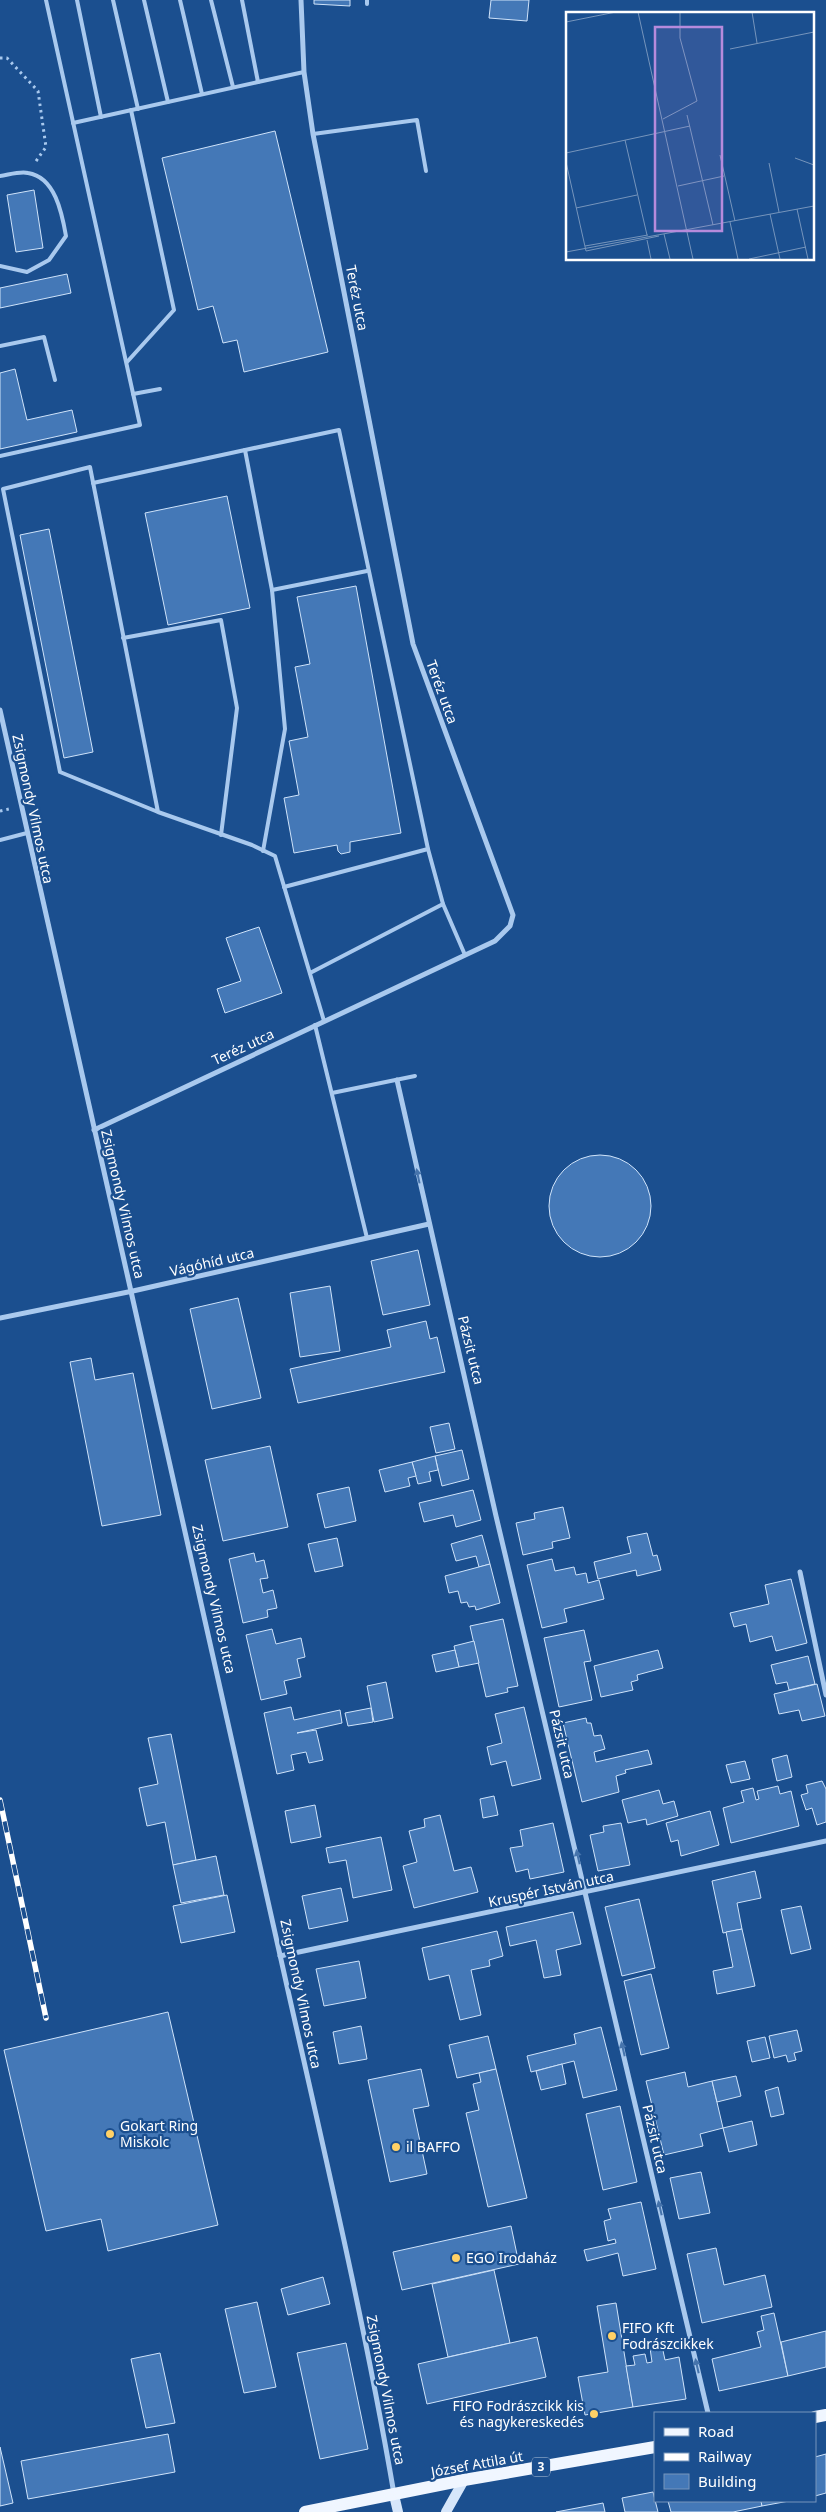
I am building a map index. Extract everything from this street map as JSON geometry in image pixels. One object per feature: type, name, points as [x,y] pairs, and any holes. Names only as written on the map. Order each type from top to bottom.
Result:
[{"type":"main road","name":"József Attila út","points":[[305,2512],[464,2480],[654,2447]]},
{"type":"street","name":"Teréz utca","points":[[94,1130],[495,942],[510,926],[513,915],[413,644],[313,134],[304,72],[301,0]]},
{"type":"street","name":"Zsigmondy Vilmos utca","points":[[0,710],[94,1130],[133,1291],[360,2315],[394,2495]]},
{"type":"street","name":"Pázsit utca","points":[[397,1080],[429,1224],[708,2412]]},
{"type":"street","name":"Vágóhíd utca","points":[[0,1318],[133,1291],[429,1224]]},
{"type":"street","points":[[800,1572],[826,1695]]},
{"type":"street","name":"Kruspér István utca","points":[[280,1956],[826,1841]]},
{"type":"street","points":[[446,2512],[464,2480]]},
{"type":"street","points":[[394,2495],[398,2512]]},
{"type":"lane","points":[[0,456],[140,425],[46,0]]},
{"type":"lane","points":[[77,0],[102,117]]},
{"type":"lane","points":[[112,0],[138,109]]},
{"type":"lane","points":[[144,0],[168,102]]},
{"type":"lane","points":[[180,0],[202,94]]},
{"type":"lane","points":[[211,0],[233,87]]},
{"type":"lane","points":[[242,0],[258,82]]},
{"type":"lane","points":[[73,123],[304,72]]},
{"type":"lane","points":[[126,362],[174,310],[131,110]]},
{"type":"lane","points":[[313,134],[417,120],[426,171]]},
{"type":"lane","points":[[0,176],[28,172],[51,185],[63,215],[66,236],[49,260],[26,272],[0,266]]},
{"type":"lane","points":[[0,346],[44,337],[55,380]]},
{"type":"lane","points":[[133,394],[160,389]]},
{"type":"lane","points":[[93,483],[339,430],[367,571],[428,849],[443,904],[465,955]]},
{"type":"lane","points":[[245,450],[272,590],[285,729],[263,850]]},
{"type":"lane","points":[[158,812],[90,467],[3,489],[60,772],[158,812],[263,850],[274,856],[324,1021]]},
{"type":"lane","points":[[272,590],[367,571]]},
{"type":"lane","points":[[123,638],[221,620],[237,708],[221,835]]},
{"type":"lane","points":[[0,840],[27,833]]},
{"type":"lane","points":[[284,886],[428,849]]},
{"type":"lane","points":[[310,973],[443,904]]},
{"type":"lane","points":[[316,1025],[368,1238]]},
{"type":"lane","points":[[332,1093],[415,1076]]},
{"type":"path","points":[[0,58],[7,58],[38,91],[46,147],[28,172]]},
{"type":"building","points":[[314,0],[350,0],[350,6],[314,4]]},
{"type":"building","points":[[491,0],[529,0],[527,21],[489,18]]},
{"type":"building","points":[[275,131],[328,352],[244,372],[237,340],[223,343],[213,306],[198,310],[162,158]]},
{"type":"building","points":[[34,190],[43,248],[16,252],[7,195]]},
{"type":"building","points":[[67,274],[71,293],[0,308],[0,288]]},
{"type":"building","points":[[15,369],[27,420],[72,410],[77,432],[0,449],[0,373]]},
{"type":"building","points":[[227,496],[250,608],[168,625],[145,513]]},
{"type":"building","points":[[49,529],[93,752],[64,758],[20,535]]},
{"type":"building","points":[[356,586],[401,833],[350,842],[350,852],[341,854],[338,851],[337,845],[294,853],[284,798],[299,795],[289,741],[308,737],[295,667],[310,664],[297,597]]},
{"type":"building","points":[[259,927],[282,993],[225,1013],[217,989],[241,981],[226,938]]},
{"type":"building","points":[[600,1155],[620,1159],[636,1170],[647,1186],[651,1206],[647,1226],[636,1242],[620,1253],[600,1257],[580,1253],[564,1242],[553,1226],[549,1206],[553,1186],[564,1170],[580,1159]]},
{"type":"building","points":[[418,1250],[430,1305],[383,1315],[371,1261]]},
{"type":"building","points":[[330,1286],[340,1351],[300,1357],[290,1293]]},
{"type":"building","points":[[238,1298],[261,1398],[212,1409],[190,1309]]},
{"type":"building","points":[[426,1321],[430,1339],[437,1337],[445,1372],[298,1403],[290,1369],[391,1347],[387,1330]]},
{"type":"building","points":[[91,1358],[95,1380],[133,1373],[161,1515],[102,1526],[70,1362]]},
{"type":"building","points":[[449,1423],[455,1449],[436,1453],[430,1427]]},
{"type":"building","points":[[270,1446],[288,1527],[223,1541],[205,1460]]},
{"type":"building","points":[[462,1450],[469,1479],[442,1486],[435,1456]]},
{"type":"building","points":[[435,1456],[438,1470],[429,1472],[431,1481],[418,1484],[412,1462]]},
{"type":"building","points":[[412,1462],[416,1476],[408,1478],[410,1486],[385,1492],[379,1470]]},
{"type":"building","points":[[349,1487],[356,1521],[325,1528],[317,1494]]},
{"type":"building","points":[[473,1490],[481,1520],[456,1527],[453,1515],[424,1522],[419,1503]]},
{"type":"building","points":[[563,1507],[570,1538],[552,1542],[553,1548],[523,1555],[516,1523],[535,1519],[534,1513]]},
{"type":"building","points":[[647,1533],[653,1556],[657,1555],[661,1570],[637,1576],[636,1570],[598,1579],[594,1562],[631,1553],[627,1537]]},
{"type":"building","points":[[482,1535],[490,1564],[479,1567],[476,1556],[456,1561],[451,1544]]},
{"type":"building","points":[[337,1538],[343,1566],[315,1572],[308,1544]]},
{"type":"building","points":[[254,1553],[256,1562],[264,1560],[268,1578],[260,1579],[263,1593],[273,1590],[277,1608],[267,1610],[268,1617],[243,1623],[229,1559]]},
{"type":"building","points":[[552,1559],[555,1571],[574,1567],[576,1575],[586,1573],[588,1583],[599,1580],[604,1599],[564,1609],[567,1622],[542,1628],[527,1565]]},
{"type":"building","points":[[490,1564],[500,1603],[476,1610],[475,1606],[469,1607],[467,1602],[461,1603],[458,1591],[449,1593],[445,1576]]},
{"type":"building","points":[[791,1579],[807,1643],[776,1651],[772,1636],[750,1642],[746,1624],[734,1627],[730,1613],[769,1604],[765,1585]]},
{"type":"building","points":[[503,1619],[518,1686],[507,1688],[508,1692],[486,1697],[470,1626]]},
{"type":"building","points":[[272,1629],[276,1644],[301,1638],[305,1657],[297,1659],[301,1677],[284,1681],[287,1694],[261,1700],[246,1635]]},
{"type":"building","points":[[584,1630],[591,1661],[584,1662],[592,1700],[559,1707],[544,1638]]},
{"type":"building","points":[[474,1641],[479,1663],[459,1667],[454,1646]]},
{"type":"building","points":[[455,1650],[459,1667],[436,1672],[432,1655]]},
{"type":"building","points":[[658,1650],[663,1668],[637,1675],[638,1680],[631,1682],[633,1690],[601,1697],[594,1666]]},
{"type":"building","points":[[808,1656],[815,1684],[789,1690],[787,1682],[776,1684],[771,1665]]},
{"type":"building","points":[[386,1682],[393,1718],[374,1722],[367,1686]]},
{"type":"building","points":[[817,1684],[825,1716],[802,1721],[799,1710],[779,1714],[774,1694]]},
{"type":"building","points":[[291,1707],[294,1720],[340,1710],[342,1723],[297,1733],[316,1730],[323,1760],[309,1763],[306,1752],[291,1755],[294,1770],[277,1774],[264,1713]]},
{"type":"building","points":[[524,1707],[541,1779],[512,1786],[506,1761],[491,1765],[487,1747],[502,1743],[495,1714]]},
{"type":"building","points":[[371,1708],[373,1722],[348,1726],[345,1713]]},
{"type":"building","points":[[586,1718],[587,1723],[591,1723],[594,1736],[601,1735],[605,1749],[594,1752],[596,1762],[648,1750],[652,1764],[625,1770],[626,1773],[616,1776],[619,1792],[582,1802],[563,1723]]},
{"type":"building","points":[[171,1734],[196,1860],[173,1865],[165,1822],[147,1826],[139,1788],[158,1784],[148,1738]]},
{"type":"building","points":[[787,1755],[792,1777],[777,1781],[772,1759]]},
{"type":"building","points":[[745,1761],[750,1779],[731,1783],[726,1765]]},
{"type":"building","points":[[822,1781],[826,1789],[826,1822],[817,1825],[812,1808],[806,1810],[801,1795],[808,1793],[806,1785]]},
{"type":"building","points":[[778,1786],[780,1794],[791,1791],[799,1826],[731,1843],[723,1808],[744,1802],[741,1791],[753,1788],[756,1800],[759,1799],[757,1791]]},
{"type":"building","points":[[659,1790],[663,1804],[674,1801],[678,1816],[647,1825],[646,1819],[628,1823],[622,1800]]},
{"type":"building","points":[[494,1796],[498,1815],[483,1818],[480,1799]]},
{"type":"building","points":[[315,1805],[321,1837],[291,1843],[285,1811]]},
{"type":"building","points":[[710,1811],[719,1845],[681,1856],[678,1840],[671,1842],[666,1823]]},
{"type":"building","points":[[440,1815],[454,1871],[471,1867],[478,1892],[414,1908],[403,1866],[417,1862],[409,1831],[425,1827],[424,1819]]},
{"type":"building","points":[[553,1823],[564,1872],[530,1879],[528,1869],[516,1872],[510,1848],[523,1846],[520,1830]]},
{"type":"building","points":[[621,1823],[630,1865],[598,1871],[590,1835],[604,1832],[603,1826]]},
{"type":"building","points":[[381,1837],[392,1890],[353,1898],[346,1860],[329,1863],[326,1848]]},
{"type":"building","points":[[216,1856],[224,1895],[181,1903],[173,1865]]},
{"type":"building","points":[[755,1871],[761,1898],[737,1903],[742,1929],[723,1933],[712,1881]]},
{"type":"building","points":[[341,1888],[348,1921],[309,1929],[302,1896]]},
{"type":"building","points":[[227,1895],[235,1932],[181,1943],[173,1906]]},
{"type":"building","points":[[639,1899],[655,1968],[622,1976],[605,1907]]},
{"type":"building","points":[[801,1906],[811,1949],[791,1954],[781,1910]]},
{"type":"building","points":[[573,1912],[581,1944],[556,1950],[561,1975],[544,1978],[536,1940],[510,1946],[506,1927]]},
{"type":"building","points":[[742,1929],[755,1986],[717,1994],[713,1971],[733,1967],[726,1932]]},
{"type":"building","points":[[497,1931],[503,1956],[489,1960],[490,1966],[471,1970],[481,2015],[460,2020],[449,1975],[429,1980],[422,1948]]},
{"type":"building","points":[[359,1961],[366,1998],[324,2006],[316,1969]]},
{"type":"building","points":[[651,1974],[669,2048],[641,2055],[624,1981]]},
{"type":"building","name":"Gokart Ring Miskolc","points":[[168,2012],[218,2225],[108,2251],[101,2219],[46,2231],[4,2050]]},
{"type":"building","points":[[361,2026],[367,2059],[339,2064],[333,2032]]},
{"type":"building","points":[[601,2027],[617,2090],[583,2098],[574,2061],[531,2072],[527,2056],[576,2044],[574,2034]]},
{"type":"building","points":[[797,2030],[802,2051],[794,2053],[796,2060],[788,2062],[786,2055],[774,2058],[769,2036]]},
{"type":"building","points":[[488,2036],[496,2069],[457,2078],[449,2045]]},
{"type":"building","points":[[765,2037],[770,2058],[752,2062],[747,2041]]},
{"type":"building","points":[[562,2064],[566,2084],[541,2090],[536,2071]]},
{"type":"building","points":[[421,2069],[429,2106],[413,2109],[427,2174],[390,2182],[368,2080]]},
{"type":"building","points":[[496,2069],[527,2198],[488,2207],[466,2113],[479,2110],[473,2084],[481,2082],[479,2073]]},
{"type":"building","points":[[685,2072],[688,2087],[712,2081],[723,2128],[700,2134],[703,2146],[664,2155],[646,2081]]},
{"type":"building","points":[[736,2076],[741,2096],[717,2102],[712,2081]]},
{"type":"building","points":[[778,2087],[784,2114],[771,2117],[765,2091]]},
{"type":"building","points":[[620,2106],[637,2182],[603,2190],[586,2114]]},
{"type":"building","points":[[752,2121],[757,2145],[729,2152],[723,2128]]},
{"type":"building","points":[[701,2172],[710,2213],[679,2219],[670,2178]]},
{"type":"building","points":[[641,2202],[656,2269],[623,2276],[618,2253],[587,2261],[584,2250],[616,2243],[615,2239],[608,2241],[604,2221],[611,2219],[608,2209]]},
{"type":"building","name":"EGO Irodaház","points":[[511,2226],[519,2264],[402,2290],[393,2252]]},
{"type":"building","points":[[716,2248],[724,2285],[765,2275],[772,2307],[702,2323],[687,2254]]},
{"type":"building","points":[[494,2270],[510,2343],[448,2357],[432,2284]]},
{"type":"building","points":[[323,2277],[330,2304],[288,2315],[281,2289]]},
{"type":"building","points":[[257,2302],[276,2387],[244,2393],[225,2309]]},
{"type":"building","name":"FIFO Kft Fodrászcikkek","points":[[616,2303],[633,2407],[585,2415],[578,2377],[608,2372],[597,2306]]},
{"type":"building","points":[[774,2313],[788,2376],[719,2391],[712,2359],[761,2347],[757,2332],[764,2330],[761,2316]]},
{"type":"building","points":[[826,2331],[826,2367],[788,2376],[781,2342]]},
{"type":"building","points":[[537,2337],[546,2377],[427,2404],[418,2364]]},
{"type":"building","points":[[346,2343],[368,2449],[320,2459],[297,2353]]},
{"type":"building","points":[[662,2346],[665,2360],[679,2357],[686,2399],[633,2407],[626,2366],[635,2365],[633,2356],[645,2354],[647,2363],[652,2362],[650,2348]]},
{"type":"building","points":[[160,2353],[175,2423],[146,2428],[131,2359]]},
{"type":"building","points":[[168,2434],[175,2472],[28,2499],[21,2461]]},
{"type":"building","points":[[0,2447],[13,2503],[0,2506]]},
{"type":"building","points":[[826,2454],[826,2493],[816,2496],[816,2457]]},
{"type":"building","points":[[653,2492],[658,2512],[625,2512],[622,2498]]},
{"type":"building","points":[[668,2502],[761,2502],[762,2506],[733,2512],[671,2512]]},
{"type":"building","points":[[761,2502],[784,2502],[762,2506]]},
{"type":"building","points":[[603,2503],[605,2512],[556,2512]]},
{"type":"railway","points":[[0,1800],[46,2018]]},
{"type":"place","name":"Gokart Ring Miskolc","points":[[110,2134]]},
{"type":"place","name":"il BAFFO","points":[[396,2147]]},
{"type":"place","name":"EGO Irodaház","points":[[456,2258]]},
{"type":"place","name":"FIFO Kft Fodrászcikkek","points":[[612,2336]]},
{"type":"place","name":"FIFO Fodrászcikk kis és nagykereskedés","points":[[594,2414]]}]
